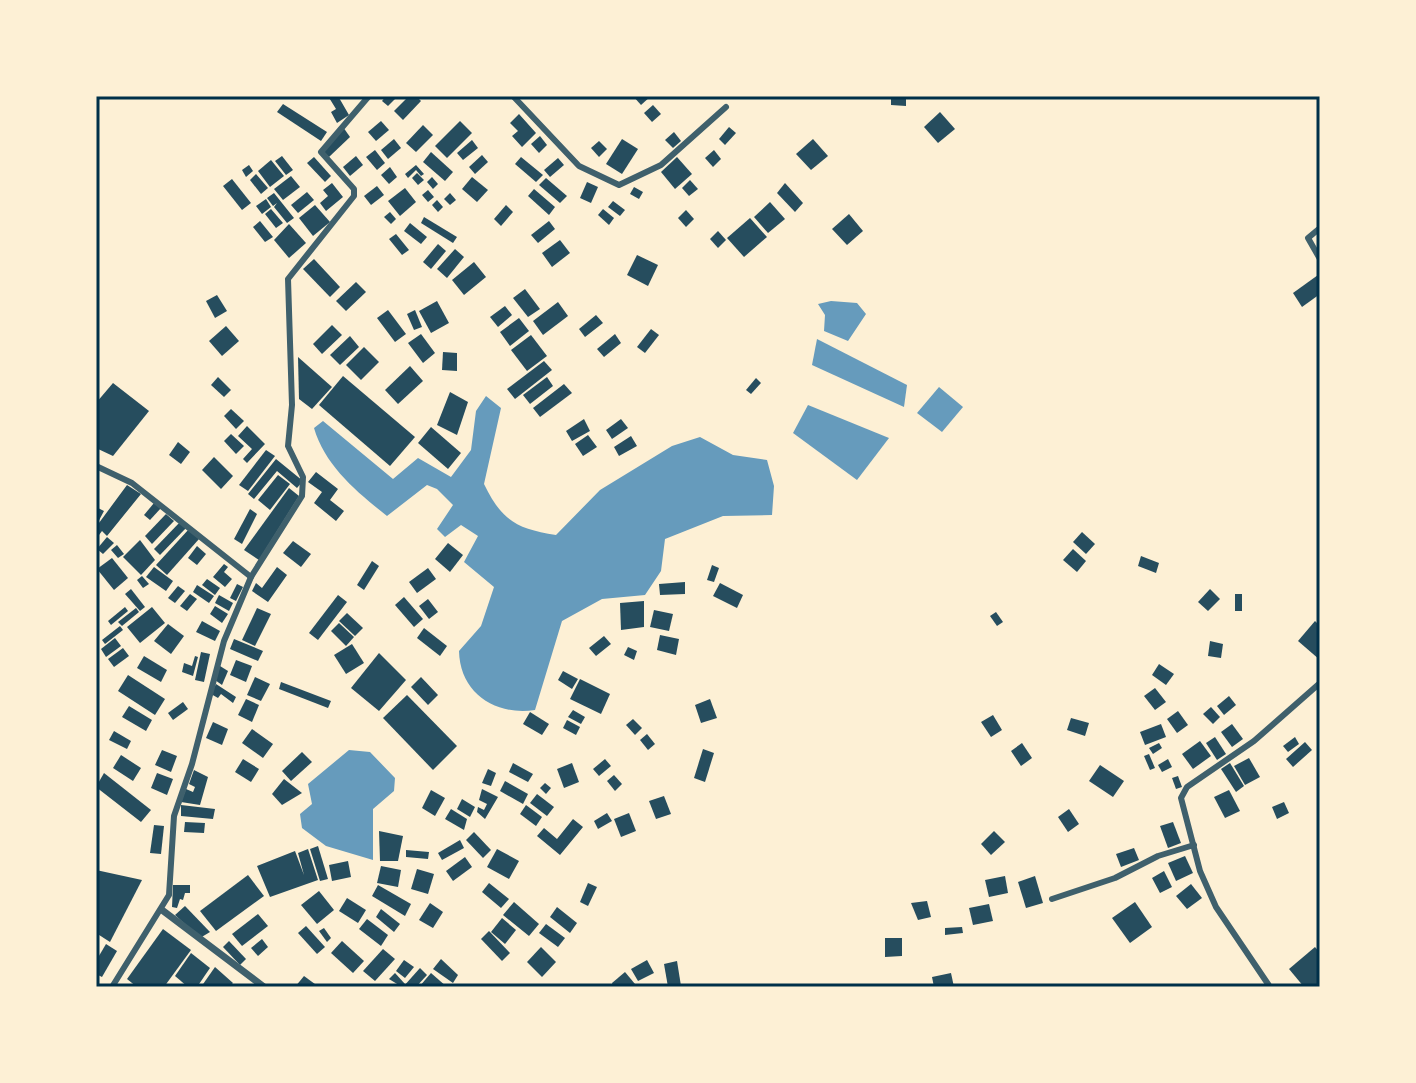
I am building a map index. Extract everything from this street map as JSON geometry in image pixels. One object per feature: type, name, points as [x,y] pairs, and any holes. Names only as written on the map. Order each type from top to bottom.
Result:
[{"type":"street","points":[[112,987],[169,895],[174,816],[192,764],[224,641],[251,577],[302,496],[304,485],[288,446],[292,405],[288,279],[354,196],[354,189],[321,152],[369,96]]},
{"type":"street","points":[[513,96],[579,166],[619,185],[661,165],[726,107]]},
{"type":"street","points":[[1320,228],[1308,238],[1320,259]]},
{"type":"street","points":[[96,466],[132,483],[251,577]]},
{"type":"street","points":[[1270,987],[1216,907],[1181,798],[1187,787],[1254,741],[1320,683]]},
{"type":"street","points":[[1052,899],[1115,878],[1158,856],[1194,845]]},
{"type":"street","points":[[162,910],[264,987]]},
{"type":"water","points":[[831,301],[857,303],[866,314],[848,341],[824,331],[825,315],[818,304]]},
{"type":"water","points":[[817,339],[907,385],[904,407],[812,365]]},
{"type":"water","points":[[939,387],[963,407],[942,432],[917,413]]},
{"type":"water","points":[[486,396],[501,408],[484,484],[504,515],[531,530],[556,535],[600,490],[672,446],[700,437],[733,455],[767,460],[774,486],[772,515],[723,516],[665,539],[661,571],[645,595],[602,599],[562,621],[535,710],[506,709],[482,698],[473,690],[461,666],[459,651],[481,626],[494,587],[464,562],[478,536],[461,525],[445,537],[437,529],[453,505],[437,489],[427,485],[387,516],[334,466],[314,428],[323,421],[393,479],[418,458],[451,477],[471,450],[476,411]]},
{"type":"water","points":[[808,405],[889,438],[857,480],[793,433]]},
{"type":"water","points":[[349,750],[370,752],[395,778],[394,791],[373,809],[373,860],[326,846],[302,828],[300,814],[312,804],[308,784]]},
{"type":"building","points":[[328,96],[338,96],[349,115],[337,123],[331,112],[336,109]]},
{"type":"building","points":[[386,96],[398,96],[388,106],[382,101]]},
{"type":"building","points":[[409,96],[416,96],[421,101],[403,120],[394,111]]},
{"type":"building","points":[[633,96],[651,96],[641,105]]},
{"type":"building","points":[[891,96],[906,96],[906,106],[891,105]]},
{"type":"building","points":[[283,104],[327,132],[321,141],[277,112]]},
{"type":"building","points":[[653,105],[661,114],[652,122],[644,113]]},
{"type":"building","points":[[940,112],[955,129],[938,143],[924,127]]},
{"type":"building","points":[[519,114],[536,133],[522,147],[512,136],[518,131],[510,123]]},
{"type":"building","points":[[381,121],[389,130],[376,141],[368,132]]},
{"type":"building","points":[[460,121],[472,133],[447,158],[435,146]]},
{"type":"building","points":[[423,125],[433,135],[416,152],[406,143]]},
{"type":"building","points":[[343,127],[350,137],[329,157],[322,150]]},
{"type":"building","points":[[729,127],[736,133],[725,145],[719,139]]},
{"type":"building","points":[[674,132],[681,141],[673,148],[665,140]]},
{"type":"building","points":[[540,136],[547,145],[539,153],[531,144]]},
{"type":"building","points":[[394,139],[401,148],[388,159],[381,150]]},
{"type":"building","points":[[622,139],[638,149],[622,174],[606,164]]},
{"type":"building","points":[[813,139],[828,156],[811,170],[796,154]]},
{"type":"building","points":[[472,140],[478,148],[463,160],[457,153]]},
{"type":"building","points":[[599,141],[607,149],[599,157],[591,148]]},
{"type":"building","points":[[375,150],[385,163],[377,170],[366,157]]},
{"type":"building","points":[[714,150],[721,159],[713,167],[705,158]]},
{"type":"building","points":[[431,152],[453,172],[445,181],[423,162]]},
{"type":"building","points":[[482,155],[488,162],[475,174],[469,167]]},
{"type":"building","points":[[282,156],[293,170],[286,175],[275,161]]},
{"type":"building","points":[[356,156],[363,165],[350,176],[343,167]]},
{"type":"building","points":[[314,157],[331,176],[325,182],[307,163]]},
{"type":"building","points":[[521,157],[543,175],[536,182],[515,164]]},
{"type":"building","points":[[677,157],[692,174],[675,189],[661,172]]},
{"type":"building","points":[[558,158],[564,165],[550,177],[544,170]]},
{"type":"building","points":[[271,160],[284,176],[270,187],[258,171]]},
{"type":"building","points":[[249,165],[253,171],[246,177],[242,170]]},
{"type":"building","points":[[416,165],[424,174],[421,176],[416,170],[408,178],[405,174]]},
{"type":"building","points":[[390,167],[397,177],[389,184],[381,175]]},
{"type":"building","points":[[417,173],[424,180],[418,185],[412,178]]},
{"type":"building","points":[[256,174],[268,188],[261,194],[250,180]]},
{"type":"building","points":[[291,176],[300,187],[283,200],[274,189]]},
{"type":"building","points":[[432,177],[438,184],[433,189],[427,182]]},
{"type":"building","points":[[472,177],[488,190],[477,202],[462,189]]},
{"type":"building","points":[[546,178],[567,196],[560,203],[539,185]]},
{"type":"building","points":[[232,179],[251,203],[242,210],[223,186]]},
{"type":"building","points":[[690,180],[698,189],[689,196],[682,188]]},
{"type":"building","points":[[587,182],[598,187],[591,203],[580,198]]},
{"type":"building","points":[[332,183],[343,197],[326,211],[320,203],[328,196],[323,190]]},
{"type":"building","points":[[785,183],[803,203],[795,212],[777,193]]},
{"type":"building","points":[[377,186],[384,195],[371,205],[364,196]]},
{"type":"building","points":[[634,187],[643,192],[639,199],[630,194]]},
{"type":"building","points":[[405,188],[416,202],[400,216],[388,201]]},
{"type":"building","points":[[534,189],[555,207],[549,215],[528,196]]},
{"type":"building","points":[[428,190],[434,197],[428,202],[422,195]]},
{"type":"building","points":[[307,192],[314,200],[298,213],[291,205]]},
{"type":"building","points":[[274,193],[294,218],[287,223],[274,207],[277,203],[273,206],[267,198]]},
{"type":"building","points":[[450,193],[456,200],[450,205],[444,199]]},
{"type":"building","points":[[266,199],[271,207],[262,214],[256,206]]},
{"type":"building","points":[[437,200],[443,207],[438,212],[432,205]]},
{"type":"building","points":[[613,201],[625,210],[620,216],[608,207]]},
{"type":"building","points":[[770,202],[785,219],[768,233],[754,217]]},
{"type":"building","points":[[315,205],[330,222],[313,236],[299,218]]},
{"type":"building","points":[[506,205],[513,212],[501,226],[494,219]]},
{"type":"building","points":[[271,209],[283,223],[276,228],[265,214]]},
{"type":"building","points":[[603,209],[614,218],[609,225],[598,215]]},
{"type":"building","points":[[686,210],[694,219],[686,227],[678,218]]},
{"type":"building","points":[[390,212],[396,219],[391,224],[384,217]]},
{"type":"building","points":[[849,214],[863,231],[847,245],[832,229]]},
{"type":"building","points":[[424,217],[457,237],[453,243],[421,223]]},
{"type":"building","points":[[750,218],[767,237],[744,257],[727,238]]},
{"type":"building","points":[[260,221],[273,237],[265,242],[253,227]]},
{"type":"building","points":[[549,221],[555,229],[538,243],[531,235]]},
{"type":"building","points":[[410,223],[427,237],[421,244],[404,231]]},
{"type":"building","points":[[289,224],[306,243],[289,258],[274,240]]},
{"type":"building","points":[[718,231],[726,240],[718,248],[710,239]]},
{"type":"building","points":[[396,234],[409,250],[402,255],[389,239]]},
{"type":"building","points":[[560,240],[570,253],[552,267],[542,253]]},
{"type":"building","points":[[438,244],[446,251],[431,269],[423,262]]},
{"type":"building","points":[[455,249],[464,257],[447,278],[437,269]]},
{"type":"building","points":[[637,255],[658,265],[648,286],[627,275]]},
{"type":"building","points":[[314,259],[340,287],[330,297],[303,269]]},
{"type":"building","points":[[474,262],[486,277],[464,295],[452,280]]},
{"type":"building","points":[[1318,275],[1320,294],[1302,307],[1293,293]]},
{"type":"building","points":[[356,282],[366,292],[346,311],[336,301]]},
{"type":"building","points":[[525,289],[540,309],[528,317],[513,298]]},
{"type":"building","points":[[217,295],[227,311],[215,318],[206,301]]},
{"type":"building","points":[[437,301],[449,323],[431,333],[419,311]]},
{"type":"building","points":[[558,302],[568,316],[543,335],[533,321]]},
{"type":"building","points":[[505,306],[512,315],[498,327],[490,317]]},
{"type":"building","points":[[388,310],[406,334],[395,342],[377,318]]},
{"type":"building","points":[[415,310],[422,327],[414,330],[407,314]]},
{"type":"building","points":[[596,315],[603,323],[585,337],[579,329]]},
{"type":"building","points":[[519,318],[529,331],[510,346],[500,332]]},
{"type":"building","points":[[332,325],[342,335],[322,354],[313,344]]},
{"type":"building","points":[[226,326],[239,341],[222,356],[209,341]]},
{"type":"building","points":[[651,329],[659,335],[645,353],[637,347]]},
{"type":"building","points":[[421,334],[435,353],[423,363],[408,343]]},
{"type":"building","points":[[615,334],[621,343],[604,357],[597,349]]},
{"type":"building","points":[[531,335],[547,356],[527,371],[511,350]]},
{"type":"building","points":[[350,336],[359,347],[340,365],[330,355]]},
{"type":"building","points":[[364,347],[379,362],[361,380],[346,365]]},
{"type":"building","points":[[443,352],[457,353],[457,371],[442,370]]},
{"type":"building","points":[[298,357],[332,387],[312,409],[299,399]]},
{"type":"building","points":[[544,361],[552,370],[515,399],[507,389]]},
{"type":"building","points":[[410,366],[423,381],[398,404],[385,390]]},
{"type":"building","points":[[343,376],[415,437],[390,466],[319,405]]},
{"type":"building","points":[[218,377],[231,390],[224,397],[211,385]]},
{"type":"building","points":[[547,377],[553,386],[530,404],[523,395]]},
{"type":"building","points":[[756,378],[761,383],[751,394],[746,390]]},
{"type":"building","points":[[113,383],[149,411],[113,456],[96,448],[96,403]]},
{"type":"building","points":[[564,384],[572,393],[540,417],[533,408]]},
{"type":"building","points":[[450,392],[468,402],[457,435],[437,425]]},
{"type":"building","points":[[231,409],[244,421],[236,429],[224,416]]},
{"type":"building","points":[[584,419],[590,431],[572,441],[566,431]]},
{"type":"building","points":[[621,419],[628,428],[612,439],[606,430]]},
{"type":"building","points":[[247,426],[265,444],[247,463],[243,459],[252,449],[238,436]]},
{"type":"building","points":[[431,427],[461,453],[448,469],[418,443]]},
{"type":"building","points":[[231,434],[244,446],[236,454],[224,441]]},
{"type":"building","points":[[588,435],[597,447],[583,456],[575,444]]},
{"type":"building","points":[[631,436],[637,446],[619,456],[614,447]]},
{"type":"building","points":[[178,442],[190,452],[181,464],[169,455]]},
{"type":"building","points":[[266,450],[275,456],[248,491],[239,485]]},
{"type":"building","points":[[214,457],[233,476],[221,489],[202,470]]},
{"type":"building","points":[[276,459],[303,481],[297,488],[277,471],[254,499],[248,494]]},
{"type":"building","points":[[316,472],[338,489],[330,500],[344,511],[336,521],[314,503],[322,492],[308,482]]},
{"type":"building","points":[[278,475],[290,484],[270,510],[258,500]]},
{"type":"building","points":[[127,485],[141,494],[107,536],[102,531],[99,535],[96,527]]},
{"type":"building","points":[[289,488],[299,496],[259,560],[244,550]]},
{"type":"building","points":[[154,503],[161,508],[150,520],[144,515]]},
{"type":"building","points":[[96,507],[104,511],[96,526]]},
{"type":"building","points":[[250,509],[257,514],[242,544],[234,539]]},
{"type":"building","points":[[166,514],[174,521],[152,544],[145,536]]},
{"type":"building","points":[[181,521],[187,527],[160,555],[154,549]]},
{"type":"building","points":[[189,529],[199,539],[167,575],[156,565]]},
{"type":"building","points":[[1082,532],[1095,544],[1086,554],[1073,542]]},
{"type":"building","points":[[107,537],[114,543],[103,554],[97,549]]},
{"type":"building","points":[[140,540],[155,560],[141,575],[123,557]]},
{"type":"building","points":[[293,541],[311,554],[301,567],[283,553]]},
{"type":"building","points":[[448,543],[463,555],[450,572],[435,559]]},
{"type":"building","points":[[117,545],[124,554],[118,558],[111,550]]},
{"type":"building","points":[[197,546],[206,554],[197,565],[188,558]]},
{"type":"building","points":[[1073,549],[1086,561],[1077,572],[1063,560]]},
{"type":"building","points":[[1141,556],[1159,563],[1156,573],[1138,566]]},
{"type":"building","points":[[112,558],[128,578],[114,590],[97,569]]},
{"type":"building","points":[[372,561],[379,566],[364,590],[357,585]]},
{"type":"building","points":[[224,564],[228,567],[224,572],[232,579],[225,587],[213,577]]},
{"type":"building","points":[[712,565],[719,568],[714,582],[707,580]]},
{"type":"building","points":[[154,567],[173,581],[166,591],[146,577]]},
{"type":"building","points":[[277,567],[287,575],[268,602],[252,591],[256,583],[262,588]]},
{"type":"building","points":[[428,568],[436,579],[417,593],[409,582]]},
{"type":"building","points":[[142,576],[149,584],[143,588],[137,580]]},
{"type":"building","points":[[207,579],[220,588],[215,595],[202,585]]},
{"type":"building","points":[[685,582],[685,594],[660,595],[659,584]]},
{"type":"building","points":[[720,583],[743,595],[737,608],[713,596]]},
{"type":"building","points":[[237,584],[243,587],[236,601],[230,598]]},
{"type":"building","points":[[197,585],[214,596],[209,603],[193,592]]},
{"type":"building","points":[[178,586],[185,591],[175,603],[168,598]]},
{"type":"building","points":[[131,589],[145,607],[140,611],[125,594]]},
{"type":"building","points":[[1210,589],[1220,599],[1208,611],[1198,602]]},
{"type":"building","points":[[190,594],[197,599],[187,611],[180,606]]},
{"type":"building","points":[[1235,594],[1242,594],[1242,611],[1235,611]]},
{"type":"building","points":[[219,595],[233,603],[229,611],[215,603]]},
{"type":"building","points":[[338,595],[347,602],[318,640],[309,633]]},
{"type":"building","points":[[404,597],[423,619],[414,627],[395,605]]},
{"type":"building","points":[[428,599],[438,612],[429,619],[419,606]]},
{"type":"building","points":[[644,601],[644,627],[621,630],[620,603]]},
{"type":"building","points":[[215,606],[228,614],[222,623],[210,614]]},
{"type":"building","points":[[125,607],[128,611],[111,625],[108,621]]},
{"type":"building","points":[[152,607],[165,623],[140,643],[127,627]]},
{"type":"building","points":[[136,608],[139,612],[122,626],[118,622]]},
{"type":"building","points":[[257,608],[271,614],[255,646],[242,640]]},
{"type":"building","points":[[654,610],[673,614],[669,631],[650,627]]},
{"type":"building","points":[[996,612],[1003,622],[997,626],[990,616]]},
{"type":"building","points":[[347,613],[363,628],[355,636],[339,621]]},
{"type":"building","points":[[202,621],[220,631],[215,641],[196,632]]},
{"type":"building","points":[[1315,621],[1320,626],[1320,660],[1298,641]]},
{"type":"building","points":[[339,623],[354,637],[346,646],[331,631]]},
{"type":"building","points":[[168,624],[184,636],[171,654],[154,641]]},
{"type":"building","points":[[120,626],[123,630],[105,644],[102,640]]},
{"type":"building","points":[[424,628],[447,646],[440,656],[417,638]]},
{"type":"building","points":[[660,635],[679,639],[676,655],[657,650]]},
{"type":"building","points":[[604,636],[611,644],[596,656],[589,648]]},
{"type":"building","points":[[115,638],[121,646],[106,657],[101,649]]},
{"type":"building","points":[[234,639],[263,651],[258,661],[230,649]]},
{"type":"building","points":[[1210,641],[1223,644],[1221,658],[1208,656]]},
{"type":"building","points":[[352,644],[364,663],[346,674],[334,655]]},
{"type":"building","points":[[628,647],[637,651],[634,660],[624,655]]},
{"type":"building","points":[[123,648],[129,656],[114,667],[108,659]]},
{"type":"building","points":[[201,652],[210,654],[204,682],[195,680]]},
{"type":"building","points":[[379,653],[406,680],[379,711],[351,688]]},
{"type":"building","points":[[144,656],[167,670],[161,682],[137,668]]},
{"type":"building","points":[[195,656],[198,657],[193,676],[182,672],[184,663],[192,666]]},
{"type":"building","points":[[236,660],[252,666],[246,682],[230,675]]},
{"type":"building","points":[[1159,664],[1174,674],[1166,685],[1152,675]]},
{"type":"building","points":[[220,666],[228,671],[222,685],[215,680]]},
{"type":"building","points":[[563,671],[578,679],[572,689],[558,680]]},
{"type":"building","points":[[128,675],[165,699],[155,715],[118,691]]},
{"type":"building","points":[[255,677],[270,684],[261,701],[247,695]]},
{"type":"building","points":[[421,677],[438,695],[428,705],[411,687]]},
{"type":"building","points":[[580,679],[610,694],[601,714],[570,699]]},
{"type":"building","points":[[281,682],[331,701],[328,708],[279,689]]},
{"type":"building","points":[[216,684],[236,697],[233,703],[221,694],[218,698],[211,694]]},
{"type":"building","points":[[1155,688],[1166,702],[1155,710],[1144,696]]},
{"type":"building","points":[[407,695],[457,746],[433,770],[383,718]]},
{"type":"building","points":[[1229,696],[1236,705],[1224,715],[1217,706]]},
{"type":"building","points":[[246,699],[259,705],[252,722],[238,715]]},
{"type":"building","points":[[710,699],[717,718],[701,723],[695,705]]},
{"type":"building","points":[[183,702],[188,709],[173,720],[168,713]]},
{"type":"building","points":[[129,706],[152,720],[146,731],[122,717]]},
{"type":"building","points":[[1211,707],[1220,717],[1213,724],[1203,714]]},
{"type":"building","points":[[573,710],[585,717],[581,724],[568,717]]},
{"type":"building","points":[[1178,711],[1188,725],[1177,733],[1167,719]]},
{"type":"building","points":[[530,712],[549,724],[542,735],[523,724]]},
{"type":"building","points":[[993,715],[1002,730],[991,737],[981,722]]},
{"type":"building","points":[[1071,718],[1089,723],[1085,736],[1067,730]]},
{"type":"building","points":[[633,719],[642,728],[635,735],[626,725]]},
{"type":"building","points":[[567,720],[580,727],[576,735],[563,728]]},
{"type":"building","points":[[213,722],[228,729],[222,745],[206,738]]},
{"type":"building","points":[[1161,724],[1166,737],[1145,745],[1140,732]]},
{"type":"building","points":[[1232,724],[1243,739],[1232,747],[1221,732]]},
{"type":"building","points":[[252,729],[273,744],[263,758],[242,743]]},
{"type":"building","points":[[114,731],[131,741],[127,749],[109,740]]},
{"type":"building","points":[[647,734],[655,744],[648,750],[640,740]]},
{"type":"building","points":[[1215,737],[1226,754],[1217,760],[1206,743]]},
{"type":"building","points":[[1295,737],[1299,744],[1288,752],[1283,746]]},
{"type":"building","points":[[1200,741],[1211,756],[1193,769],[1182,754]]},
{"type":"building","points":[[1305,742],[1312,750],[1293,767],[1286,759]]},
{"type":"building","points":[[1022,743],[1032,758],[1021,766],[1011,751]]},
{"type":"building","points":[[1159,743],[1162,748],[1153,754],[1149,748]]},
{"type":"building","points":[[703,749],[714,753],[705,782],[694,778]]},
{"type":"building","points":[[162,750],[177,756],[171,772],[155,765]]},
{"type":"building","points":[[302,752],[312,762],[291,781],[282,771]]},
{"type":"building","points":[[1149,754],[1155,768],[1150,770],[1144,756]]},
{"type":"building","points":[[121,755],[141,768],[133,781],[113,768]]},
{"type":"building","points":[[1249,758],[1260,777],[1245,785],[1234,766]]},
{"type":"building","points":[[243,759],[259,769],[251,782],[235,772]]},
{"type":"building","points":[[605,759],[611,766],[599,776],[593,769]]},
{"type":"building","points":[[1168,759],[1172,767],[1162,772],[1158,765]]},
{"type":"building","points":[[513,763],[533,774],[528,782],[509,772]]},
{"type":"building","points":[[572,763],[579,782],[564,788],[557,769]]},
{"type":"building","points":[[1230,763],[1244,786],[1236,792],[1221,769]]},
{"type":"building","points":[[1100,765],[1124,781],[1113,797],[1089,781]]},
{"type":"building","points":[[488,769],[496,773],[491,786],[482,783]]},
{"type":"building","points":[[194,770],[208,777],[200,805],[181,802],[186,789],[193,792],[195,787],[189,784]]},
{"type":"building","points":[[104,773],[151,810],[141,822],[96,787]]},
{"type":"building","points":[[157,773],[173,779],[167,795],[151,788]]},
{"type":"building","points":[[614,775],[622,784],[615,791],[607,781]]},
{"type":"building","points":[[1178,776],[1182,787],[1176,789],[1172,778]]},
{"type":"building","points":[[284,779],[302,793],[282,805],[272,794]]},
{"type":"building","points":[[505,781],[528,794],[523,804],[500,791]]},
{"type":"building","points":[[545,783],[551,788],[546,794],[540,788]]},
{"type":"building","points":[[482,789],[498,797],[485,819],[477,812],[478,807],[484,810],[487,804],[479,800]]},
{"type":"building","points":[[431,790],[445,798],[435,816],[422,808]]},
{"type":"building","points":[[1229,790],[1240,811],[1225,818],[1214,797]]},
{"type":"building","points":[[537,794],[554,807],[547,816],[530,803]]},
{"type":"building","points":[[664,796],[671,814],[656,819],[649,801]]},
{"type":"building","points":[[462,799],[475,807],[470,817],[457,809]]},
{"type":"building","points":[[1284,802],[1289,813],[1277,819],[1272,807]]},
{"type":"building","points":[[181,805],[215,809],[213,819],[181,816]]},
{"type":"building","points":[[526,805],[542,817],[536,826],[520,814]]},
{"type":"building","points":[[451,809],[467,819],[464,830],[445,819]]},
{"type":"building","points":[[1069,809],[1079,824],[1068,832],[1058,817]]},
{"type":"building","points":[[607,813],[612,821],[598,829],[594,821]]},
{"type":"building","points":[[629,813],[636,831],[621,837],[614,819]]},
{"type":"building","points":[[573,819],[583,827],[560,855],[537,836],[544,828],[557,839]]},
{"type":"building","points":[[185,822],[205,823],[204,833],[184,832]]},
{"type":"building","points":[[1173,822],[1181,843],[1168,848],[1160,826]]},
{"type":"building","points":[[154,825],[164,826],[161,854],[150,853]]},
{"type":"building","points":[[379,831],[403,836],[398,861],[380,861]]},
{"type":"building","points":[[994,831],[1005,842],[991,855],[981,844]]},
{"type":"building","points":[[474,832],[491,850],[483,858],[466,840]]},
{"type":"building","points":[[460,840],[464,848],[442,860],[438,853]]},
{"type":"building","points":[[318,846],[328,879],[320,881],[310,849]]},
{"type":"building","points":[[1134,848],[1139,860],[1121,867],[1116,854]]},
{"type":"building","points":[[308,849],[318,880],[270,897],[257,866],[295,851],[304,875],[298,853]]},
{"type":"building","points":[[497,849],[519,861],[509,879],[487,867]]},
{"type":"building","points":[[406,850],[429,852],[428,859],[406,857]]},
{"type":"building","points":[[1185,856],[1193,873],[1176,881],[1168,863]]},
{"type":"building","points":[[465,857],[472,867],[453,881],[446,871]]},
{"type":"building","points":[[348,861],[351,877],[332,881],[329,865]]},
{"type":"building","points":[[381,866],[401,870],[398,887],[377,883]]},
{"type":"building","points":[[417,869],[434,874],[428,894],[411,889]]},
{"type":"building","points":[[96,870],[142,880],[110,942],[96,933]]},
{"type":"building","points":[[1164,871],[1172,887],[1160,893],[1152,878]]},
{"type":"building","points":[[248,875],[264,896],[216,931],[200,911]]},
{"type":"building","points":[[1005,876],[1008,893],[989,897],[985,880]]},
{"type":"building","points":[[1035,876],[1043,903],[1026,908],[1018,882]]},
{"type":"building","points":[[489,883],[509,899],[501,908],[482,892]]},
{"type":"building","points":[[588,883],[597,887],[588,906],[580,902]]},
{"type":"building","points":[[1191,884],[1202,898],[1187,909],[1176,896]]},
{"type":"building","points":[[173,885],[190,885],[190,893],[185,893],[177,908],[172,907]]},
{"type":"building","points":[[378,885],[411,904],[405,916],[372,896]]},
{"type":"building","points":[[319,891],[334,910],[317,924],[301,905]]},
{"type":"building","points":[[347,898],[366,910],[358,923],[339,911]]},
{"type":"building","points":[[927,901],[931,917],[918,920],[911,903]]},
{"type":"building","points":[[514,902],[539,924],[529,936],[503,915]]},
{"type":"building","points":[[1135,902],[1152,927],[1130,943],[1112,918]]},
{"type":"building","points":[[430,903],[443,912],[433,928],[419,920]]},
{"type":"building","points":[[989,904],[993,921],[973,925],[969,908]]},
{"type":"building","points":[[185,906],[210,932],[200,938],[175,915]]},
{"type":"building","points":[[557,907],[577,923],[570,933],[550,917]]},
{"type":"building","points":[[381,909],[400,924],[394,932],[376,917]]},
{"type":"building","points":[[258,914],[268,926],[242,946],[232,934]]},
{"type":"building","points":[[502,918],[516,930],[505,944],[491,932]]},
{"type":"building","points":[[367,919],[388,935],[381,946],[359,929]]},
{"type":"building","points":[[546,924],[565,938],[558,947],[539,933]]},
{"type":"building","points":[[306,926],[325,947],[317,954],[298,933]]},
{"type":"building","points":[[962,927],[963,933],[945,935],[945,928]]},
{"type":"building","points":[[324,928],[331,938],[327,942],[319,931]]},
{"type":"building","points":[[163,929],[191,950],[164,987],[137,987],[127,979]]},
{"type":"building","points":[[489,931],[510,953],[502,961],[481,939]]},
{"type":"building","points":[[885,938],[902,938],[902,956],[885,957]]},
{"type":"building","points":[[262,939],[268,947],[258,956],[251,948]]},
{"type":"building","points":[[229,941],[246,959],[240,965],[223,947]]},
{"type":"building","points":[[342,941],[364,961],[353,973],[331,953]]},
{"type":"building","points":[[106,944],[117,951],[102,977],[96,974],[96,961]]},
{"type":"building","points":[[541,947],[556,962],[542,977],[527,962]]},
{"type":"building","points":[[1315,947],[1320,953],[1320,987],[1304,987],[1289,969]]},
{"type":"building","points":[[383,949],[395,959],[375,981],[363,971]]},
{"type":"building","points":[[191,953],[210,968],[197,987],[188,987],[175,976]]},
{"type":"building","points":[[441,959],[458,975],[453,983],[433,969]]},
{"type":"building","points":[[404,960],[414,967],[405,978],[396,971]]},
{"type":"building","points":[[647,960],[654,973],[638,981],[631,969]]},
{"type":"building","points":[[677,961],[681,986],[668,987],[664,964]]},
{"type":"building","points":[[215,967],[233,983],[229,987],[201,987]]},
{"type":"building","points":[[420,968],[427,975],[416,987],[403,987]]},
{"type":"building","points":[[625,972],[635,984],[613,987],[612,983]]},
{"type":"building","points":[[395,973],[405,984],[402,987],[389,979]]},
{"type":"building","points":[[431,973],[447,987],[419,987]]},
{"type":"building","points":[[951,973],[954,987],[934,987],[932,977]]},
{"type":"building","points":[[304,976],[319,987],[295,987]]}]
